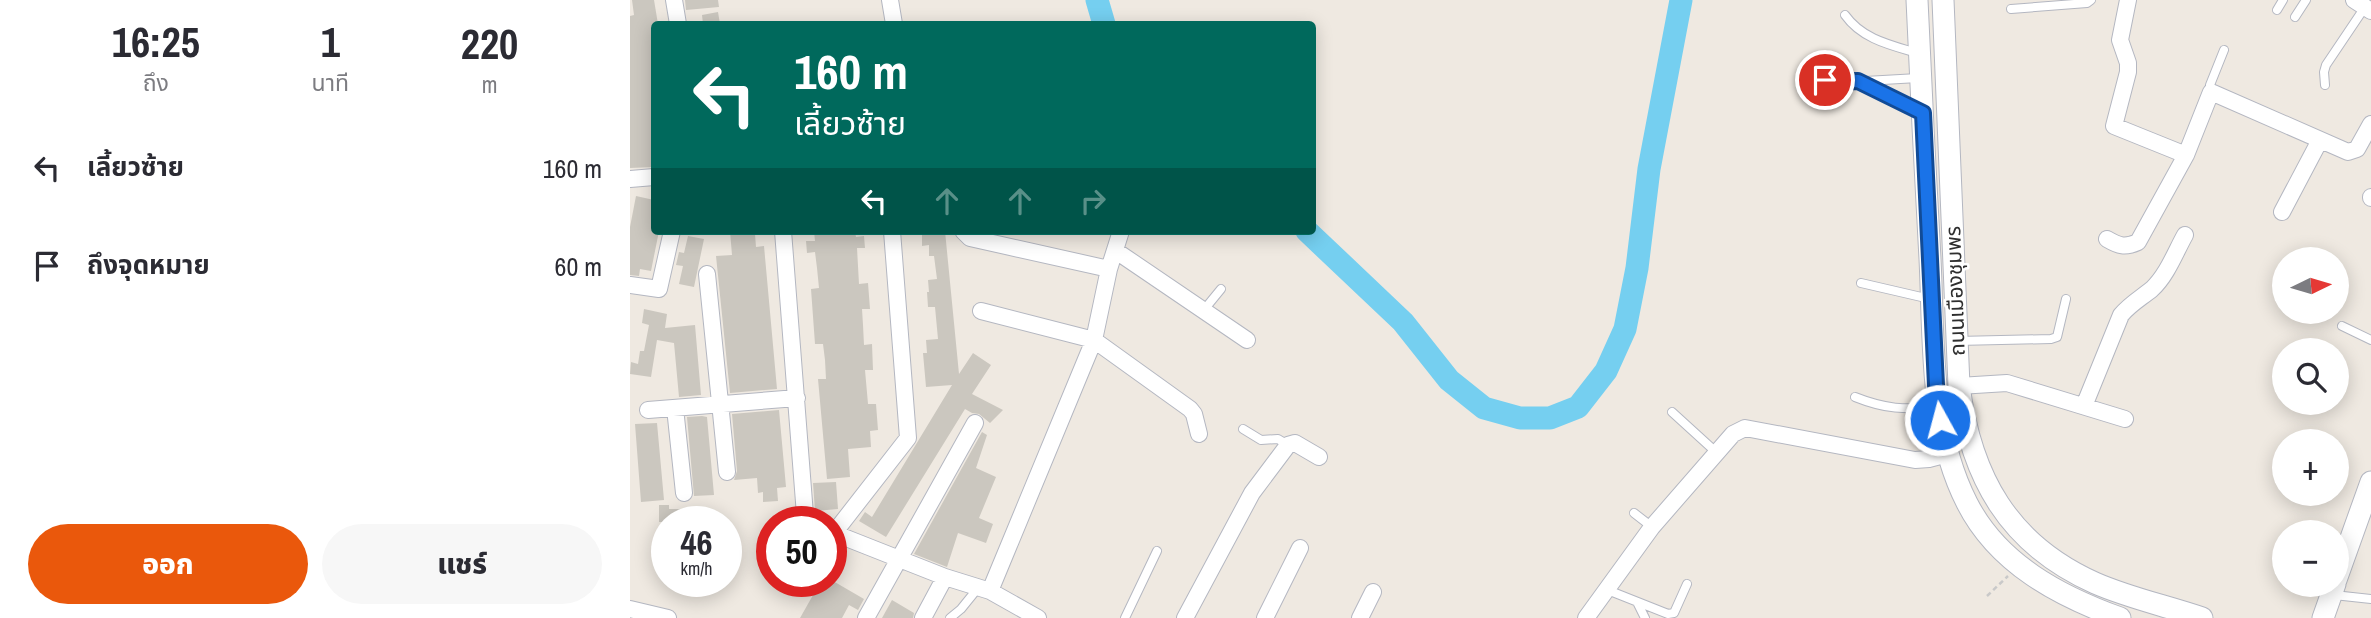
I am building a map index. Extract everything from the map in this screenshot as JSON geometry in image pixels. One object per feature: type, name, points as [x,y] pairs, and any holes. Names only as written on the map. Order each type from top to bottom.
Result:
[{"type":"main road","name":"ถนนเมืองชุมพร","points":[[1917,0],[1939,407],[1948,454],[1968,504],[1989,535],[2018,566],[2086,612],[2120,618]]},
{"type":"main road","name":"ถนนเมืองชุมพร","points":[[1943,0],[1959,386],[1969,441],[1988,489],[2009,520],[2038,550],[2067,569],[2097,584],[2202,618]]},
{"type":"main road","points":[[2349,544],[2371,482]]},
{"type":"main road","points":[[2323,618],[2330,597]]},
{"type":"street","points":[[674,0],[678,21]]},
{"type":"street","points":[[2128,0],[2120,40],[2128,63],[2128,72],[2114,126],[2186,155]]},
{"type":"street","points":[[893,1],[894,21]]},
{"type":"street","points":[[2107,239],[2119,247],[2138,242],[2186,155],[2211,93],[2348,152],[2357,149],[2362,143],[2371,124]]},
{"type":"street","points":[[2282,212],[2320,140]]},
{"type":"street","points":[[630,179],[651,177]]},
{"type":"street","points":[[630,287],[659,289],[670,235]]},
{"type":"street","points":[[782,235],[804,506]]},
{"type":"street","points":[[847,514],[908,438],[892,235]]},
{"type":"street","points":[[967,235],[970,238],[1109,270]]},
{"type":"street","points":[[984,589],[1094,340],[1109,270],[1120,235]]},
{"type":"street","points":[[2084,406],[2121,315],[2130,303],[2151,289],[2161,278],[2185,235]]},
{"type":"street","points":[[1116,251],[1247,341]]},
{"type":"street","points":[[707,274],[727,472]]},
{"type":"street","points":[[981,311],[1094,340],[1190,409],[1199,434]]},
{"type":"street","points":[[1959,386],[2007,383],[2125,419]]},
{"type":"street","points":[[648,410],[797,398]]},
{"type":"street","points":[[676,408],[684,493]]},
{"type":"street","points":[[866,618],[975,423]]},
{"type":"street","points":[[1586,618],[1652,527],[1733,434],[1745,428],[1914,460],[1948,454]]},
{"type":"street","points":[[1185,618],[1252,493],[1288,445],[1295,443],[1319,457]]},
{"type":"street","points":[[847,538],[899,560],[984,589],[1038,618]]},
{"type":"street","points":[[1265,618],[1300,548]]},
{"type":"street","points":[[923,618],[945,577]]},
{"type":"street","points":[[1360,618],[1373,592]]},
{"type":"street","points":[[630,609],[668,618]]},
{"type":"lane","points":[[2011,9],[2087,3],[2091,0]]},
{"type":"lane","points":[[2277,10],[2283,0]]},
{"type":"lane","points":[[2295,18],[2306,0]]},
{"type":"lane","points":[[2325,85],[2323,72],[2326,65],[2363,6]]},
{"type":"lane","points":[[1845,15],[1860,32],[1920,54]]},
{"type":"lane","points":[[2211,93],[2210,85],[2224,50]]},
{"type":"lane","points":[[1826,55],[1823,75],[1825,80],[1830,82],[1921,78]]},
{"type":"lane","points":[[1858,81],[1923,113]]},
{"type":"lane","points":[[1861,283],[1932,299]]},
{"type":"lane","points":[[1202,311],[1221,289]]},
{"type":"lane","points":[[1958,341],[2057,337],[2066,299]]},
{"type":"lane","points":[[2342,326],[2371,340]]},
{"type":"lane","points":[[1855,397],[1880,407],[1905,410],[1939,407]]},
{"type":"lane","points":[[1672,412],[1717,453]]},
{"type":"lane","points":[[1243,429],[1261,440],[1278,439],[1288,445]]},
{"type":"lane","points":[[1634,513],[1652,527]]},
{"type":"lane","points":[[1125,618],[1157,551]]},
{"type":"lane","points":[[1605,589],[1668,614],[1675,613],[1688,584]]},
{"type":"lane","points":[[950,618],[984,589]]},
{"type":"lane","points":[[2349,592],[2371,599]]},
{"type":"lane","points":[[1637,602],[1645,618]]},
{"type":"path","points":[[1987,596],[2018,566]]},
{"type":"building","points":[[632,0],[654,0],[658,21],[651,21],[651,167],[630,168],[630,16],[634,15]]},
{"type":"building","points":[[685,0],[718,0],[719,7],[686,10]]},
{"type":"building","points":[[718,12],[720,21],[703,21],[702,15]]},
{"type":"building","points":[[636,196],[651,199],[651,235],[658,235],[651,271],[640,269],[639,276],[630,275],[630,227]]},
{"type":"building","points":[[730,235],[755,235],[756,247],[764,246],[777,389],[730,393],[716,256],[732,255]]},
{"type":"building","points":[[814,235],[864,236],[865,248],[857,248],[859,284],[868,283],[870,309],[862,309],[864,345],[872,344],[873,370],[865,370],[868,404],[876,404],[878,430],[870,431],[871,447],[848,449],[850,477],[827,479],[818,379],[826,379],[825,360],[823,344],[815,344],[811,289],[819,288],[815,252],[807,253],[806,241],[815,241]]},
{"type":"building","points":[[922,235],[945,235],[959,374],[973,353],[991,365],[972,394],[1003,410],[990,423],[979,414],[965,409],[886,537],[859,521],[865,512],[872,517],[952,385],[926,387],[923,353],[927,353],[926,340],[938,339],[935,307],[928,307],[928,280],[937,279],[934,256],[929,256],[929,245],[922,246]]},
{"type":"building","points":[[688,236],[704,239],[694,287],[679,284],[683,266],[676,265],[679,252],[684,253]]},
{"type":"building","points":[[644,309],[667,314],[665,328],[695,325],[701,395],[679,397],[674,343],[657,340],[651,377],[630,374],[631,362],[638,364],[640,351],[644,351],[649,325],[642,323]]},
{"type":"building","points":[[779,410],[786,487],[777,488],[778,501],[763,502],[763,492],[758,493],[757,478],[734,480],[737,471],[732,414]]},
{"type":"building","points":[[687,417],[707,417],[714,495],[694,496]]},
{"type":"building","points":[[657,423],[664,500],[641,502],[635,424]]},
{"type":"building","points":[[982,432],[987,435],[976,468],[996,477],[979,518],[993,524],[986,543],[958,533],[947,567],[914,554]]},
{"type":"building","points":[[836,482],[838,506],[815,506],[813,483]]},
{"type":"building","points":[[847,589],[864,599],[858,610],[849,605],[842,618],[800,618],[812,597],[847,597]]},
{"type":"building","points":[[892,600],[914,613],[913,618],[882,618]]},
{"type":"waterway","points":[[1097,0],[1103,21]]},
{"type":"waterway","points":[[1311,235],[1403,322],[1449,380],[1484,408],[1520,418],[1550,418],[1578,407],[1606,371],[1625,329],[1637,268],[1649,169],[1681,0]]},
{"type":"route","points":[[1825,80],[1858,81],[1923,113],[1940,420]]}]
